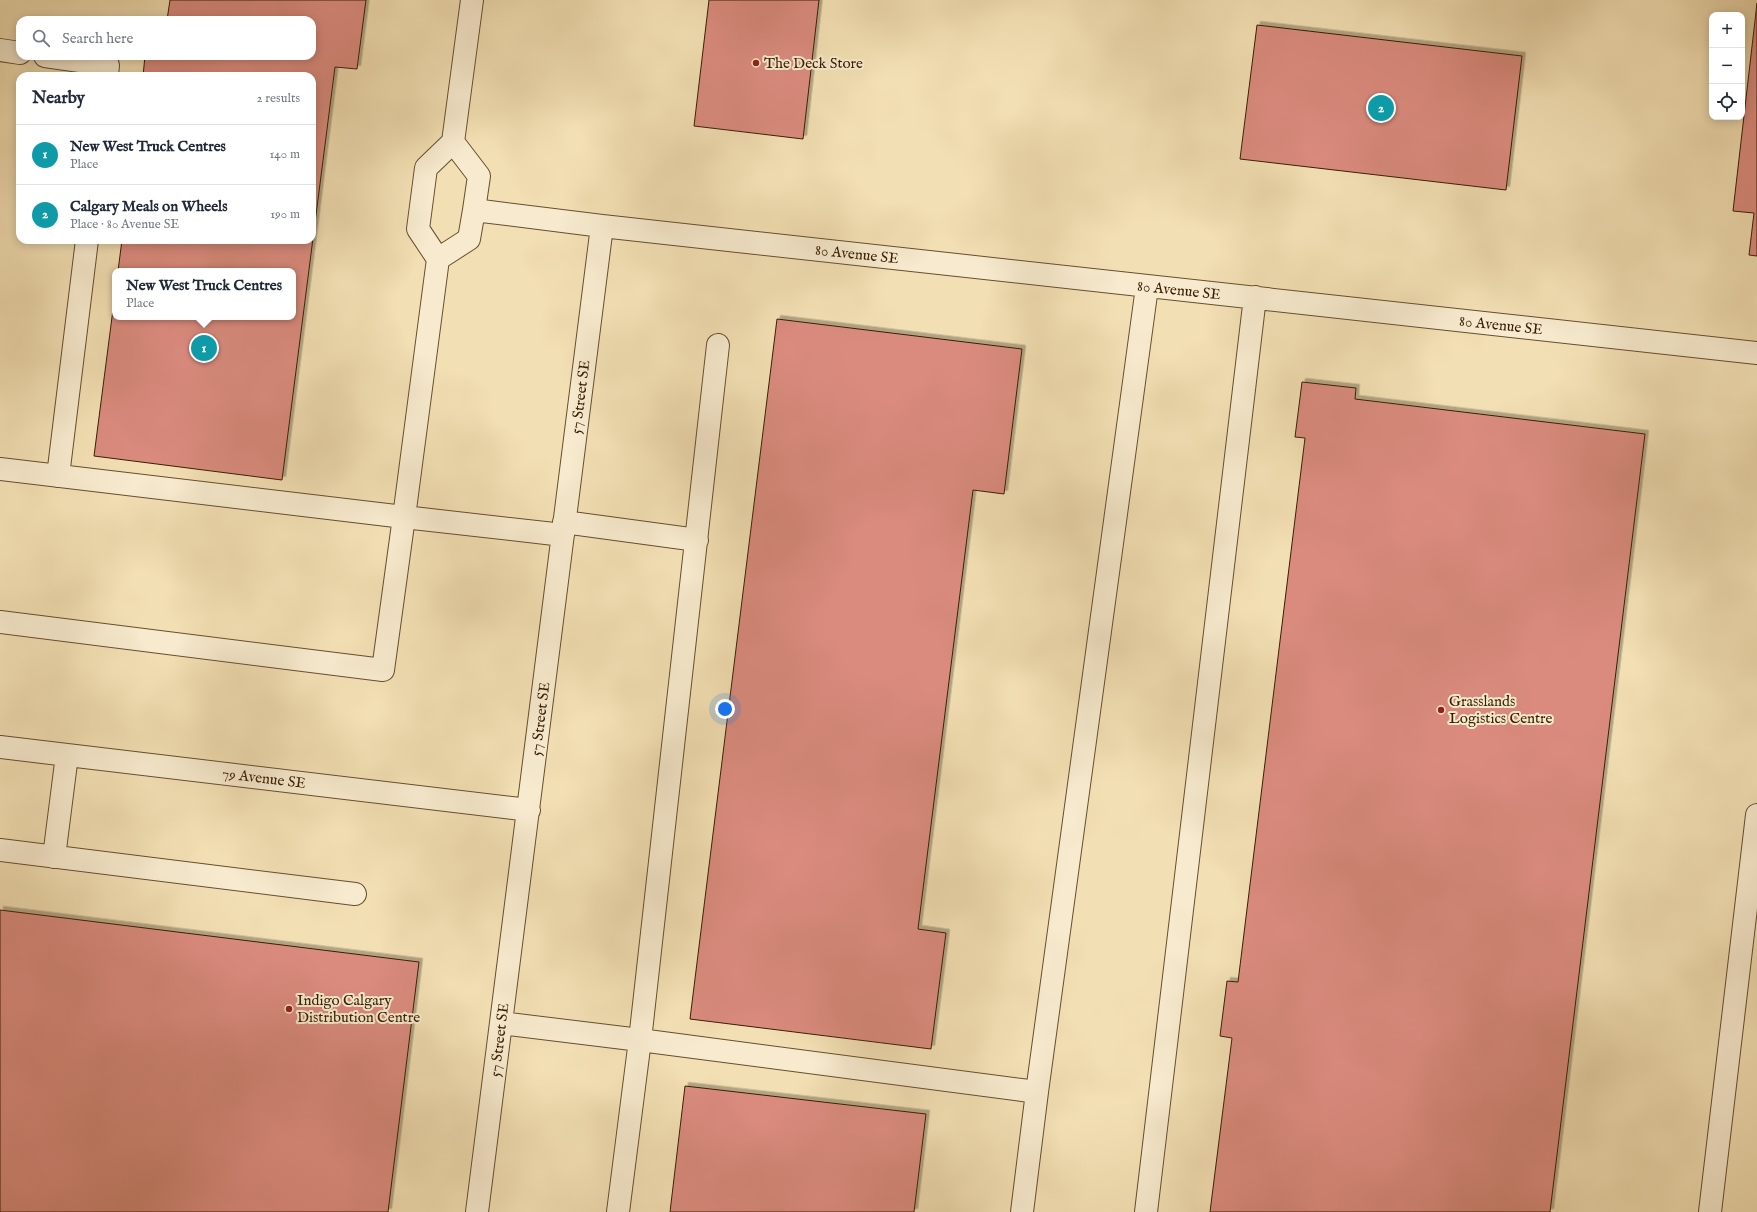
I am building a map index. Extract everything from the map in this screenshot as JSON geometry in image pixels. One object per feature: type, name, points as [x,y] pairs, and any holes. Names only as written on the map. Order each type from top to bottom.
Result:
[{"type":"street","points":[[0,622],[383,670],[438,259],[418,228],[426,168],[454,142],[472,0]]},
{"type":"street","points":[[0,50],[16,52]]},
{"type":"street","points":[[76,60],[108,64],[107,72]]},
{"type":"street","points":[[438,259],[469,239],[479,176],[454,142]]},
{"type":"street","name":"80 Avenue SE","points":[[474,210],[602,226],[1147,287],[1255,297],[1757,353]]},
{"type":"street","name":"57 Street SE","points":[[477,1212],[602,226]]},
{"type":"street","points":[[58,476],[87,244]]},
{"type":"street","points":[[1022,1212],[1037,1092],[1147,287]]},
{"type":"street","points":[[1146,1212],[1255,297]]},
{"type":"street","points":[[618,1212],[640,1040],[718,346]]},
{"type":"street","points":[[0,469],[404,516],[696,540]]},
{"type":"street","name":"79 Avenue SE","points":[[0,747],[528,810]]},
{"type":"street","points":[[54,857],[67,755]]},
{"type":"street","points":[[1710,1212],[1757,815]]},
{"type":"street","points":[[0,850],[355,894]]},
{"type":"street","points":[[501,1023],[1037,1092]]},
{"type":"building","points":[[170,0],[366,0],[357,69],[335,67],[316,215],[316,72],[143,72],[145,60],[316,60],[316,16],[168,16]]},
{"type":"building","name":"The Deck Store","points":[[709,0],[819,0],[803,139],[694,126]]},
{"type":"building","points":[[1757,3],[1757,256],[1749,255],[1754,213],[1733,211],[1744,120],[1745,120],[1745,107]]},
{"type":"building","points":[[1257,25],[1522,56],[1506,190],[1240,159]]},
{"type":"building","points":[[121,244],[312,244],[282,480],[94,456],[112,317],[112,320],[296,320],[296,268],[118,268]]},
{"type":"building","points":[[777,319],[1022,349],[1004,494],[973,490],[918,929],[946,933],[931,1049],[690,1019]]},
{"type":"building","name":"Grasslands Logistics Centre","points":[[1302,382],[1356,388],[1355,399],[1645,434],[1550,1212],[1210,1212],[1232,1038],[1220,1036],[1227,981],[1238,982],[1305,438],[1295,437]]},
{"type":"building","points":[[0,910],[419,962],[388,1212],[0,1212]]},
{"type":"building","points":[[685,1086],[926,1114],[914,1212],[670,1212]]},
{"type":"place","name":"The Deck Store","points":[[756,63]]},
{"type":"place","name":"Calgary Meals on Wheels","points":[[1381,108]]},
{"type":"place","name":"New West Truck Centres","points":[[204,348]]},
{"type":"place","name":"Grasslands Logistics Centre","points":[[1441,710]]},
{"type":"place","name":"Indigo Calgary Distribution Centre","points":[[289,1009]]}]
